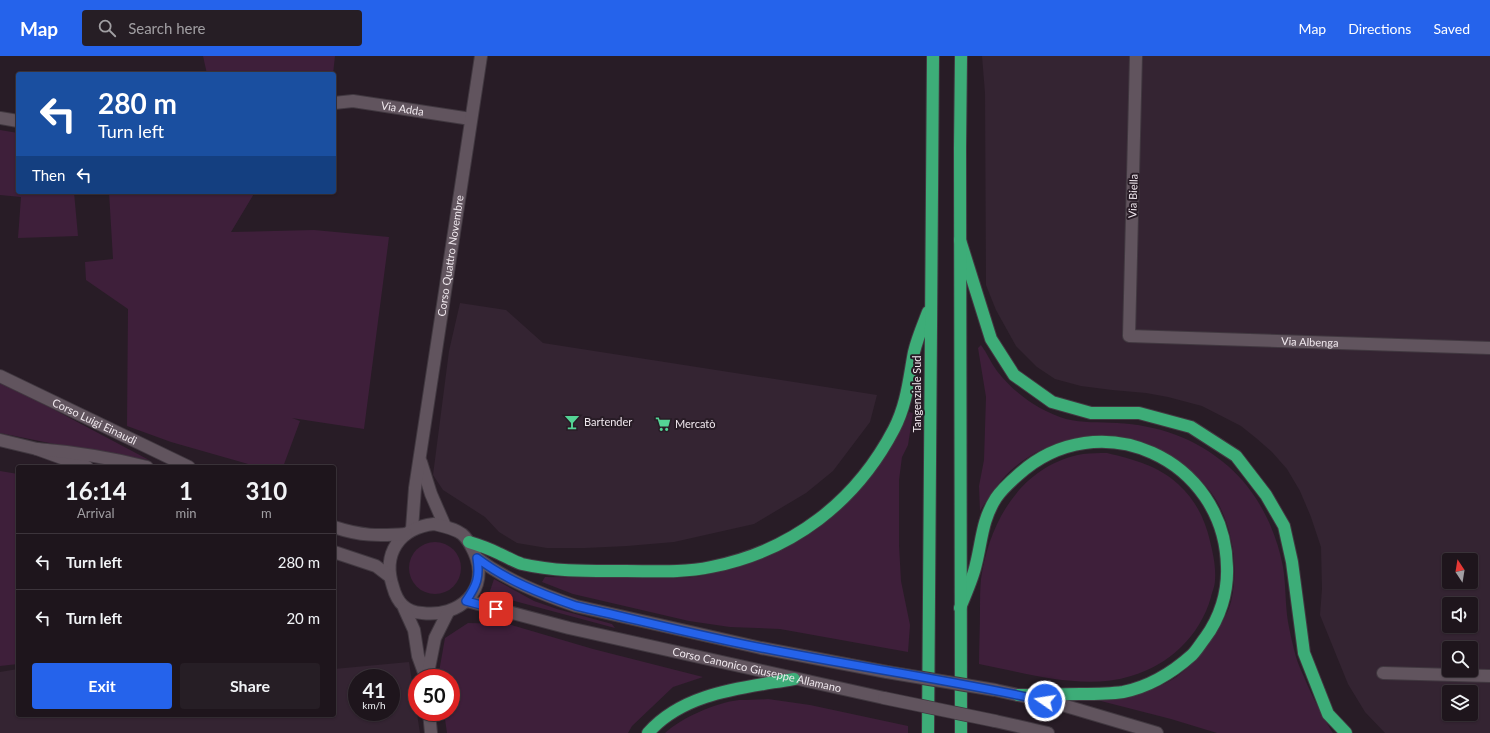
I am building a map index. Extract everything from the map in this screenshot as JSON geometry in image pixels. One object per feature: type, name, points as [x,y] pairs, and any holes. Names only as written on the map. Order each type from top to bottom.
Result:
[{"type":"highway","name":"Tangenziale Sud","points":[[928,733],[932,56]]},
{"type":"highway","points":[[961,56],[961,733]]},
{"type":"highway","points":[[960,240],[991,339],[1014,374],[1052,402],[1091,413],[1139,413],[1191,427],[1236,456],[1266,495],[1284,526],[1292,562],[1304,653],[1328,714],[1346,733]]},
{"type":"highway","points":[[469,542],[521,563],[547,569],[578,571],[680,571],[710,567],[742,559],[764,552],[791,539],[840,502],[879,455],[895,428],[905,402],[914,351],[931,301]]},
{"type":"highway","points":[[960,608],[976,564],[980,539],[986,518],[996,499],[1008,484],[1027,467],[1048,453],[1069,446],[1090,442],[1110,441],[1134,446],[1156,454],[1179,468],[1196,484],[1211,504],[1220,526],[1227,553],[1228,578],[1222,606],[1210,631],[1193,654],[1150,684],[1123,692],[1104,694],[1018,695]]},
{"type":"highway","points":[[648,733],[657,723],[679,708],[705,697],[726,691],[794,679]]},
{"type":"main road","name":"Corso Quattro Novembre","points":[[409,532],[481,56]]},
{"type":"main road","name":"Via Biella","points":[[1129,336],[1136,56]]},
{"type":"main road","name":"Via Adda","points":[[336,103],[353,101],[471,119]]},
{"type":"main road","points":[[0,118],[16,121]]},
{"type":"main road","name":"Via Albenga","points":[[1129,336],[1490,348]]},
{"type":"main road","name":"Corso Luigi Einaudi","points":[[0,376],[185,465]]},
{"type":"main road","points":[[0,440],[36,449],[81,465]]},
{"type":"main road","points":[[36,449],[74,452],[122,460],[140,465]]},
{"type":"main road","name":"Corso Quattro Novembre","points":[[420,456],[431,494],[445,526]]},
{"type":"main road","points":[[336,528],[360,534],[382,536],[409,532],[423,525],[434,524],[445,526],[462,534],[469,542],[477,558],[479,572],[475,588],[466,601],[459,607],[448,612],[420,613],[404,608]]},
{"type":"main road","points":[[409,532],[391,552],[389,576],[396,597],[404,608],[414,630],[418,656],[423,669]]},
{"type":"main road","points":[[336,553],[376,566],[389,576]]},
{"type":"main road","name":"Corso Canonico Giuseppe Allamano","points":[[477,558],[497,572],[551,597],[576,606],[761,648],[1018,695],[1059,704],[1157,733]]},
{"type":"main road","name":"Corso Canonico Giuseppe Allamano","points":[[466,601],[569,628],[794,679],[1048,733]]},
{"type":"main road","points":[[428,669],[435,638],[448,612]]},
{"type":"main road","points":[[1383,673],[1490,676]]},
{"type":"main road","points":[[430,721],[431,733]]},
{"type":"shaded area","points":[[203,56],[335,56],[333,72],[207,72]]},
{"type":"shaded area","points":[[982,56],[1490,56],[1490,733],[1385,733],[1365,712],[1348,684],[1320,615],[1322,589],[1321,547],[1300,491],[1287,469],[1272,452],[1241,426],[1202,406],[1168,397],[1146,393],[1081,386],[1055,379],[1037,367],[1016,346],[996,310],[986,285],[985,93]]},
{"type":"shaded area","points":[[0,130],[16,133],[16,194],[74,194],[78,236],[18,238],[21,197],[0,195]]},
{"type":"shaded area","points":[[109,194],[254,194],[231,232],[314,230],[389,237],[364,429],[292,418],[300,421],[284,465],[252,465],[171,442],[127,426],[128,309],[86,280],[85,262],[113,259]]},
{"type":"shaded area","points":[[460,303],[506,310],[543,343],[877,395],[870,422],[833,471],[806,493],[754,524],[674,542],[627,546],[547,548],[517,543],[499,532],[485,517],[443,490],[433,475],[449,351]]},
{"type":"shaded area","points":[[981,345],[997,371],[1011,387],[1019,394],[1046,411],[1066,419],[1085,422],[1132,424],[1161,430],[1176,435],[1216,456],[1248,487],[1264,512],[1276,539],[1280,553],[1285,581],[1288,622],[1296,657],[1314,699],[1333,733],[1217,733],[1171,719],[1097,700],[1133,696],[1162,685],[1172,680],[1182,672],[1205,649],[1223,620],[1231,602],[1234,566],[1229,529],[1218,502],[1204,484],[1172,456],[1151,445],[1129,438],[1106,435],[1082,437],[1059,442],[1037,452],[1016,466],[1005,476],[980,511],[979,486],[984,460],[986,397],[978,348]]},
{"type":"shaded area","points":[[0,381],[149,460],[69,447],[0,433]]},
{"type":"shaded area","points":[[909,412],[913,413],[908,445],[902,457],[899,480],[899,545],[901,581],[910,625],[908,652],[780,629],[730,627],[689,621],[573,594],[542,582],[545,577],[697,577],[755,561],[784,549],[811,533],[836,514],[858,493],[877,468],[894,441]]},
{"type":"shaded area","points":[[1107,453],[1145,464],[1171,478],[1189,496],[1202,517],[1210,541],[1214,560],[1215,584],[1206,611],[1199,624],[1181,647],[1158,664],[1131,676],[1113,680],[1094,682],[1055,679],[979,664],[981,579],[985,558],[1000,517],[1012,499],[1026,483],[1042,470],[1061,460],[1083,454]]},
{"type":"shaded area","points":[[0,471],[16,474],[16,664],[0,666]]},
{"type":"shaded area","points":[[430,542],[440,542],[454,549],[461,563],[461,573],[454,587],[440,594],[430,594],[420,590],[413,583],[409,573],[409,563],[413,553],[420,546]]},
{"type":"shaded area","points":[[494,579],[534,601],[612,624],[615,628],[489,594]]},
{"type":"shaded area","points":[[468,623],[508,624],[593,649],[703,677],[673,687],[632,726],[628,733],[447,733],[445,721],[460,721],[460,669],[440,669],[445,638]]},
{"type":"shaded area","points":[[409,662],[410,669],[408,669],[408,721],[418,721],[420,733],[0,733],[0,672],[16,669],[16,717],[336,717],[336,669]]},
{"type":"shaded area","points":[[768,699],[810,705],[908,726],[908,733],[665,733],[690,716],[720,704],[739,700]]},
{"type":"place","name":"Bartender","points":[[572,422]]},
{"type":"place","name":"Mercatò","points":[[663,424]]},
{"type":"route","points":[[496,609],[466,601],[475,588],[479,572],[477,558],[497,572],[551,597],[576,606],[761,648],[887,672],[995,690],[1045,701]]}]
